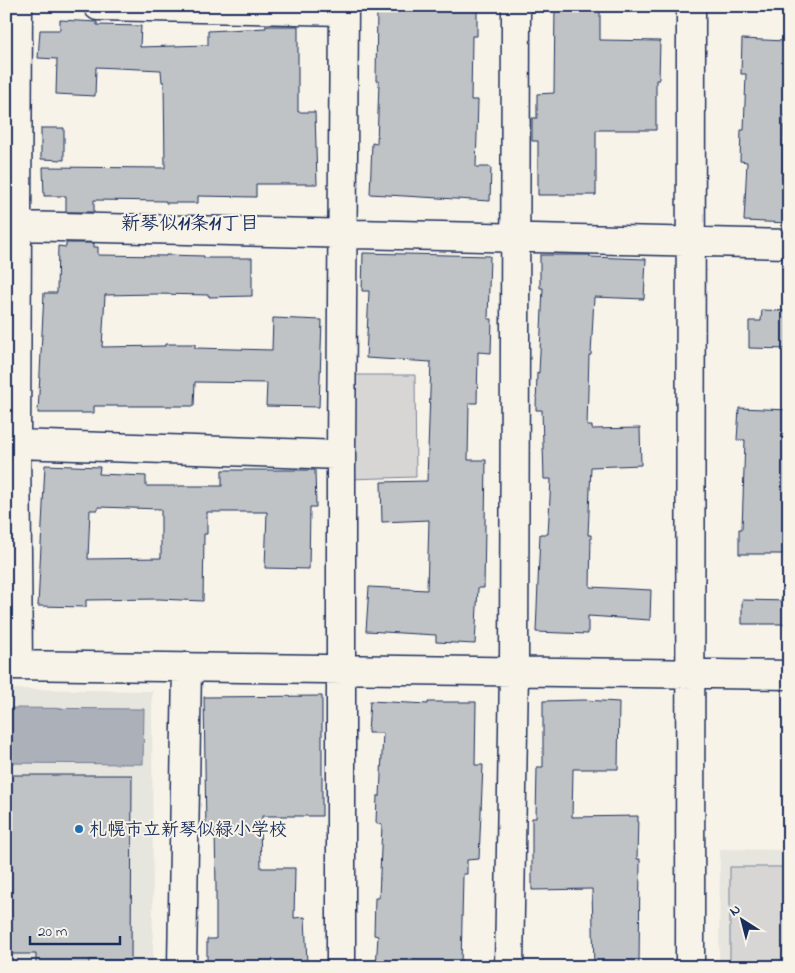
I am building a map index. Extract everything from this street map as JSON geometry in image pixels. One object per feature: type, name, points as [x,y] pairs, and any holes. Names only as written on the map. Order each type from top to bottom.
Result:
[{"type":"street","points":[[18,6],[13,223],[12,665],[789,674]]},
{"type":"street","points":[[98,6],[344,9],[341,455],[341,967]]},
{"type":"street","points":[[509,967],[514,671],[516,6]]},
{"type":"street","points":[[690,967],[691,6]]},
{"type":"street","points":[[13,223],[789,244]]},
{"type":"street","points":[[13,442],[341,455]]},
{"type":"street","points":[[182,967],[187,667]]},
{"type":"shaded area","points":[[350,375],[415,375],[416,477],[348,479]]},
{"type":"shaded area","name":"札幌市立新琴似緑小学校","points":[[6,689],[152,691],[153,967],[6,967]]},
{"type":"shaded area","points":[[6,708],[144,709],[143,764],[6,763]]},
{"type":"shaded area","points":[[720,849],[789,850],[789,967],[719,967]]},
{"type":"shaded area","points":[[730,867],[789,867],[789,967],[730,967]]},
{"type":"building","points":[[377,6],[477,9],[477,36],[472,36],[471,100],[478,100],[476,167],[491,167],[490,201],[370,194],[372,143],[377,144],[379,81],[376,81]]},
{"type":"building","points":[[555,6],[600,6],[600,40],[660,41],[659,80],[656,80],[656,130],[596,130],[596,195],[538,195],[538,141],[532,141],[532,118],[537,118],[537,94],[554,93]]},
{"type":"building","points":[[60,20],[97,22],[97,25],[141,26],[140,47],[208,45],[208,31],[266,28],[266,26],[298,26],[298,112],[315,112],[317,184],[256,184],[256,197],[198,196],[198,203],[94,200],[94,212],[66,212],[66,196],[44,196],[43,167],[165,168],[164,82],[162,82],[161,70],[96,67],[95,96],[56,94],[57,59],[38,58],[40,30],[60,30]]},
{"type":"building","points":[[742,39],[785,41],[782,85],[789,85],[789,116],[784,116],[782,180],[789,180],[789,223],[744,221],[747,162],[740,161],[741,130],[744,130],[746,74],[741,74]]},
{"type":"building","points":[[41,128],[64,128],[64,160],[41,159]]},
{"type":"building","points":[[66,243],[94,243],[94,247],[98,247],[98,255],[252,258],[252,296],[105,295],[102,347],[195,344],[195,348],[272,350],[273,318],[322,320],[319,407],[266,406],[267,383],[195,382],[194,406],[94,406],[94,413],[38,413],[44,293],[57,293],[58,246],[66,247]]},
{"type":"building","points":[[363,253],[490,256],[488,319],[492,319],[491,353],[478,352],[477,403],[469,403],[468,460],[486,460],[484,588],[478,588],[475,644],[436,642],[436,635],[366,631],[369,587],[427,590],[429,520],[382,522],[381,482],[427,481],[431,362],[366,358],[369,291],[362,291]]},
{"type":"building","points":[[540,255],[590,255],[590,257],[646,259],[644,299],[594,297],[591,355],[589,355],[587,426],[592,426],[592,429],[640,428],[641,465],[591,467],[588,535],[591,535],[590,587],[651,590],[650,620],[588,616],[588,634],[536,632],[540,534],[548,534],[551,479],[544,479],[542,410],[536,410],[543,288],[540,288]]},
{"type":"building","points":[[762,310],[789,311],[789,349],[749,348],[749,321],[761,321]]},
{"type":"building","points":[[739,408],[789,410],[789,554],[739,554],[739,529],[742,529],[745,440],[737,440]]},
{"type":"building","points":[[45,465],[100,467],[99,474],[146,476],[146,486],[222,486],[222,470],[315,470],[316,507],[310,507],[309,569],[265,568],[267,512],[207,512],[207,534],[204,534],[203,601],[159,599],[86,600],[86,607],[38,606]],"holes":[[[98,507],[161,509],[161,558],[88,559],[90,510],[98,510]]]},
{"type":"building","points":[[742,600],[789,601],[789,624],[742,624]]},
{"type":"building","points":[[322,696],[322,816],[262,816],[262,821],[260,821],[261,868],[295,868],[294,918],[305,917],[307,964],[207,967],[207,939],[216,939],[216,886],[215,831],[206,831],[204,697]]},
{"type":"building","points":[[584,700],[619,702],[618,769],[573,769],[572,817],[638,816],[637,859],[640,859],[639,967],[594,967],[592,889],[532,890],[532,818],[536,818],[537,767],[543,767],[543,701]]},
{"type":"building","points":[[370,701],[428,704],[428,702],[476,702],[475,765],[483,765],[479,859],[467,860],[467,874],[463,874],[461,967],[376,967],[378,936],[374,935],[375,898],[379,898],[382,824],[376,823],[377,796],[380,796],[383,733],[368,733]]},
{"type":"building","points":[[6,775],[132,775],[131,960],[89,960],[89,967],[36,967],[36,954],[6,954]]},
{"type":"place","name":"札幌市立新琴似緑小学校","points":[[79,829]]},
{"type":"district","name":"新琴似11条11丁目","points":[[190,222]]}]
